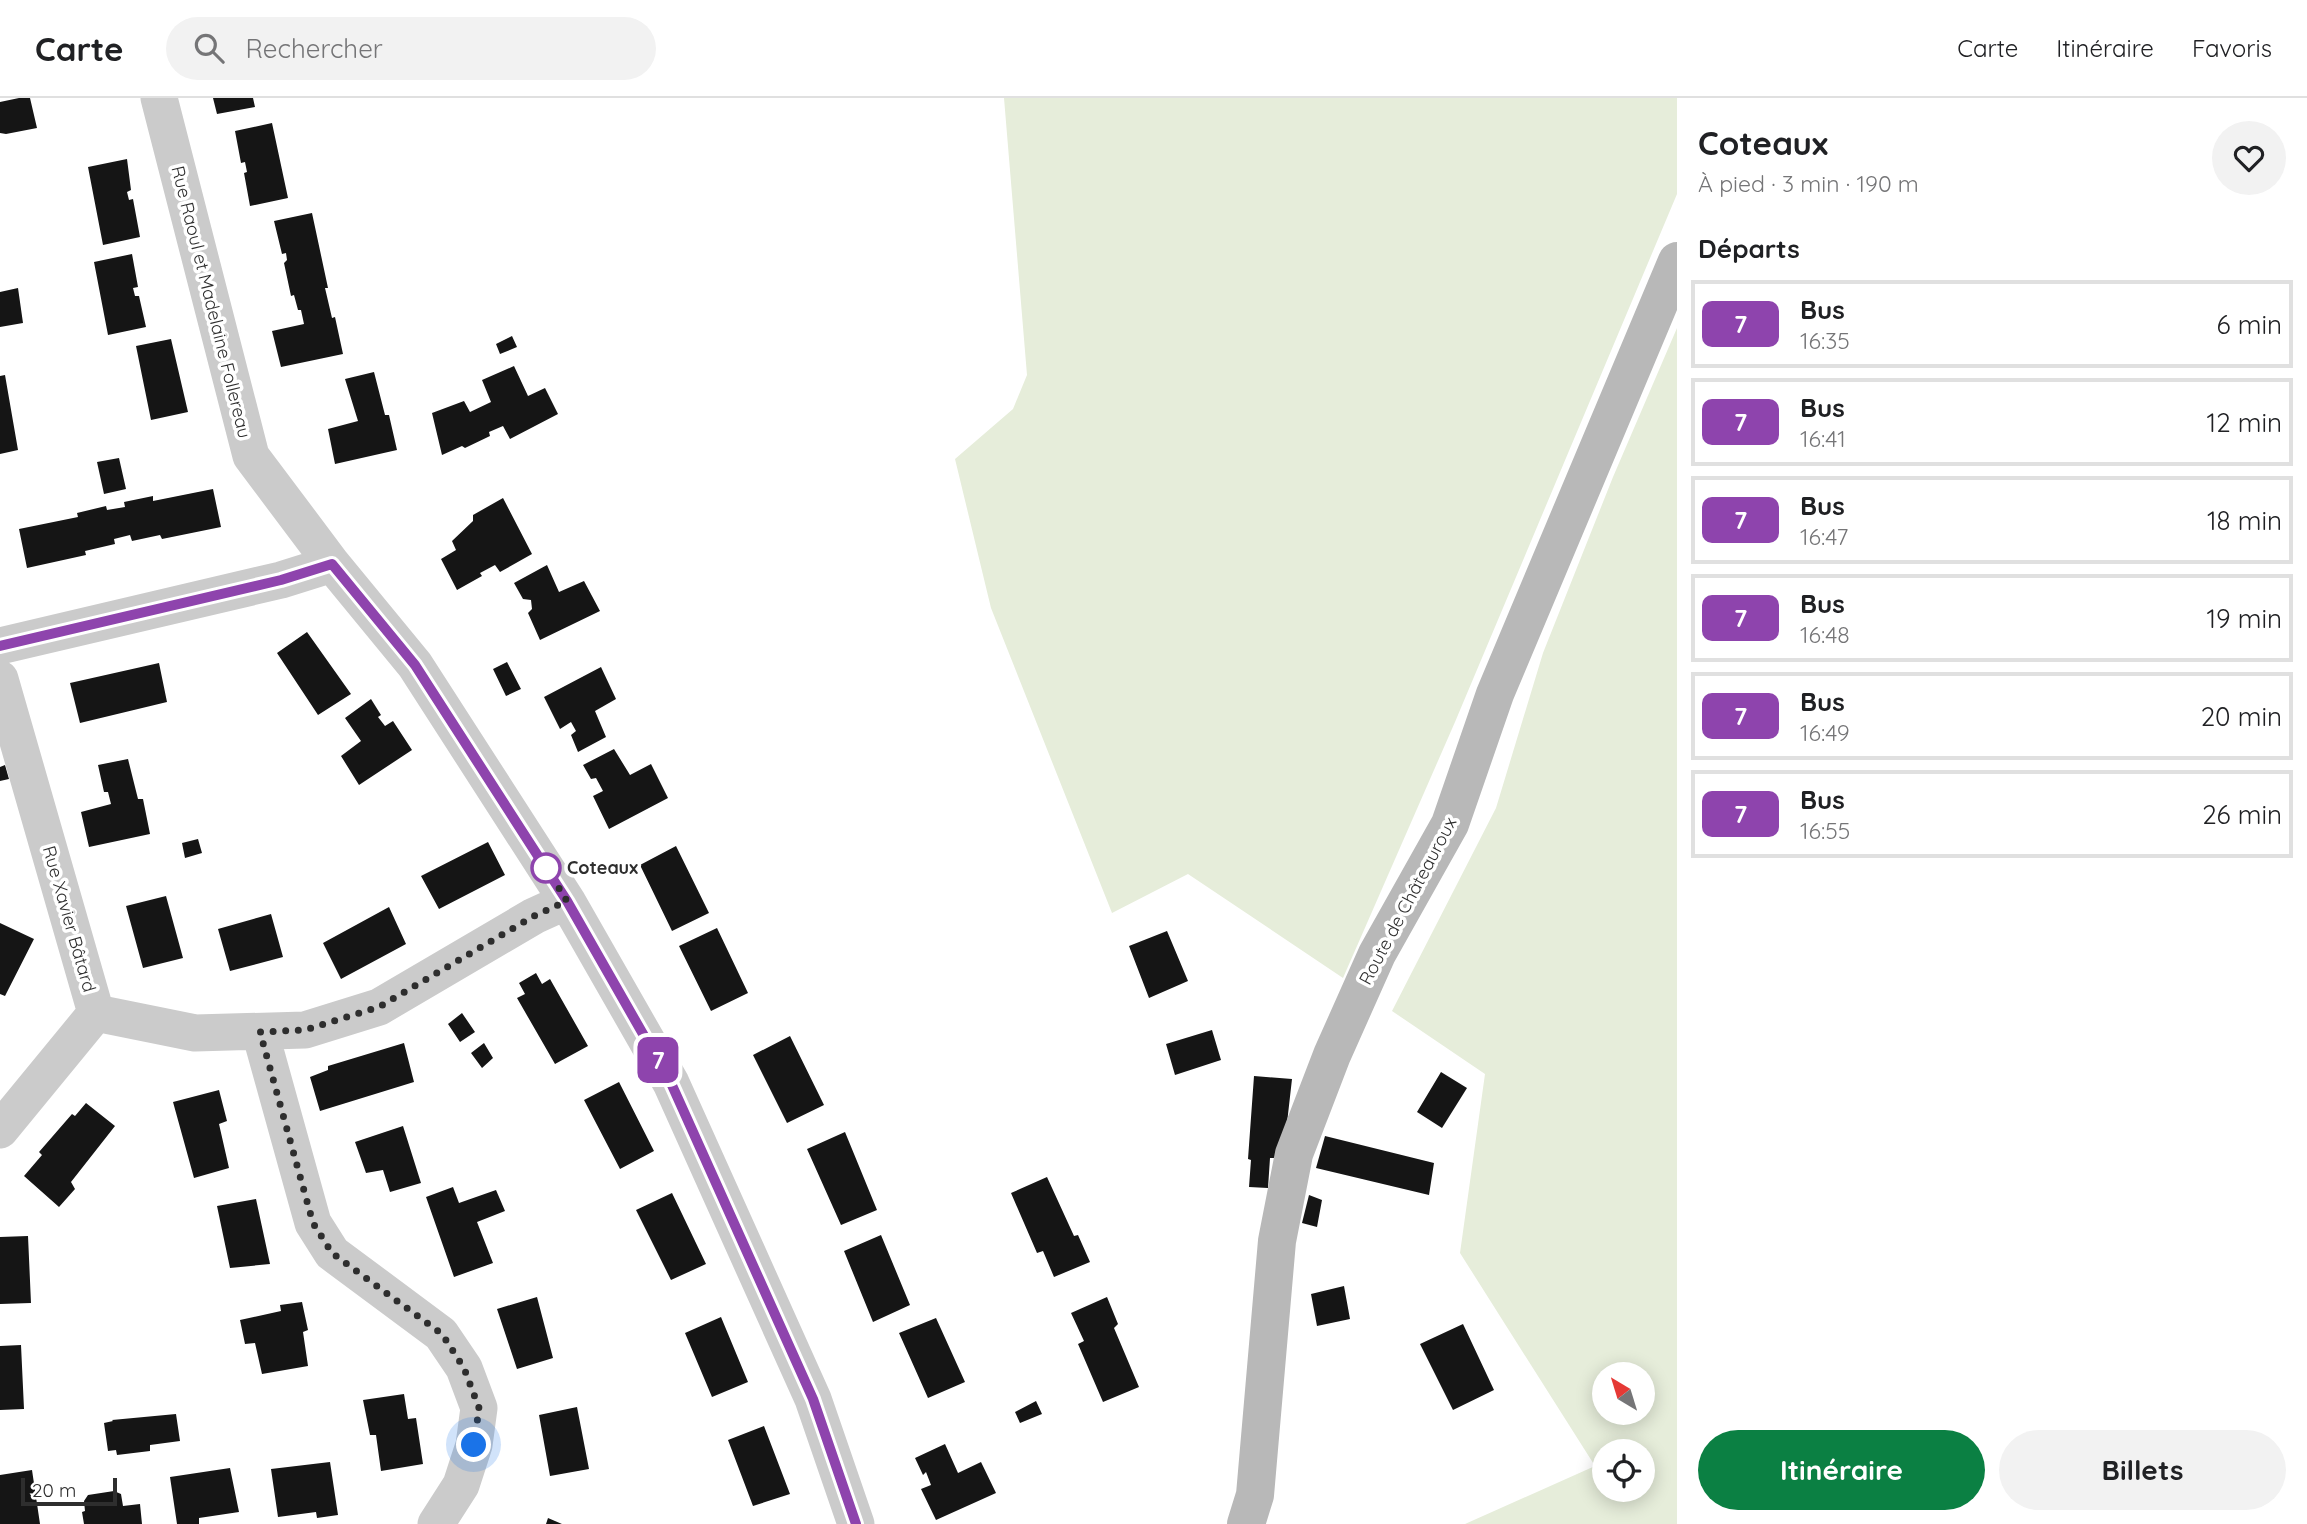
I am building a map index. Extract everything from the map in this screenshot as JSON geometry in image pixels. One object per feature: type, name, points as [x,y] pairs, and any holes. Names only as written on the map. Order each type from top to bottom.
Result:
[{"type":"street","name":"Rue Raoul et Madelaine Follereau","points":[[159,98],[251,456],[332,564],[415,665],[567,901],[671,1083],[813,1399],[856,1524]]},
{"type":"street","name":"Route de Châteauroux","points":[[1246,1524],[1255,1495],[1277,1241],[1294,1154],[1332,1055],[1377,954],[1450,824],[1495,694],[1677,261]]},
{"type":"street","points":[[0,646],[281,580],[332,564]]},
{"type":"street","name":"Rue Xavier Bâtard","points":[[0,680],[96,1013],[0,1130]]},
{"type":"street","points":[[96,1013],[195,1033],[305,1030],[379,1007],[534,916],[567,901]]},
{"type":"street","points":[[260,1032],[313,1223],[332,1253],[442,1334],[464,1368],[479,1408],[474,1445],[461,1485],[436,1524]]},
{"type":"green space","points":[[1004,98],[1677,98],[1677,194],[1455,722],[1343,978],[1188,874],[1112,913],[991,608],[955,459],[1013,409],[1027,375]]},
{"type":"green space","points":[[1677,328],[1677,1524],[1465,1524],[1592,1467],[1592,1502],[1655,1502],[1655,1439],[1592,1439],[1592,1461],[1460,1253],[1485,1074],[1392,1011],[1496,808],[1543,653],[1613,477]]},
{"type":"building","points":[[30,98],[37,128],[0,133],[0,102]]},
{"type":"building","points":[[213,98],[253,98],[255,107],[217,114]]},
{"type":"building","points":[[272,123],[288,198],[250,206],[244,173],[247,172],[245,162],[241,163],[235,131]]},
{"type":"building","points":[[127,159],[131,190],[127,192],[129,200],[133,199],[140,237],[103,245],[88,167]]},
{"type":"building","points":[[312,213],[328,288],[325,288],[343,354],[281,367],[272,331],[304,324],[301,310],[298,310],[294,295],[291,296],[284,263],[287,260],[286,253],[282,254],[274,221]]},
{"type":"building","points":[[132,254],[138,287],[133,288],[135,296],[139,296],[146,327],[108,335],[94,262]]},
{"type":"building","points":[[18,288],[23,323],[0,327],[0,292]]},
{"type":"building","points":[[512,336],[517,347],[500,354],[496,344]]},
{"type":"building","points":[[171,339],[188,412],[151,420],[136,346]]},
{"type":"building","points":[[514,366],[528,396],[545,388],[558,414],[510,439],[503,426],[489,432],[490,436],[465,448],[462,446],[442,455],[432,413],[464,401],[470,412],[491,402],[482,380]]},
{"type":"building","points":[[374,372],[385,415],[389,415],[397,450],[335,464],[328,429],[358,421],[345,379]]},
{"type":"building","points":[[5,375],[18,450],[0,454],[0,376]]},
{"type":"building","points":[[119,458],[126,489],[104,494],[97,462]]},
{"type":"building","points":[[213,489],[221,527],[162,539],[160,535],[132,541],[130,535],[114,539],[115,544],[85,551],[86,555],[27,568],[19,529],[78,517],[77,513],[106,506],[107,510],[125,507],[124,502],[153,496],[153,501]]},
{"type":"building","points":[[503,498],[532,554],[500,572],[495,565],[457,590],[441,559],[456,550],[452,541],[473,521],[473,515]]},
{"type":"building","points":[[547,565],[559,592],[584,581],[600,611],[540,640],[528,613],[532,609],[531,600],[523,599],[514,583]]},
{"type":"building","points":[[307,632],[351,694],[318,715],[277,653]]},
{"type":"building","points":[[507,662],[521,689],[506,696],[493,669]]},
{"type":"building","points":[[159,663],[167,702],[80,723],[70,683]]},
{"type":"building","points":[[601,667],[616,699],[595,711],[606,737],[578,752],[571,735],[576,731],[571,722],[560,729],[544,697]]},
{"type":"building","points":[[371,699],[385,726],[393,721],[412,750],[359,785],[341,756],[361,741],[345,718]]},
{"type":"building","points":[[614,749],[630,775],[651,764],[668,798],[609,829],[593,796],[603,791],[596,778],[591,779],[583,765]]},
{"type":"building","points":[[128,759],[138,799],[143,799],[150,834],[89,847],[81,812],[111,804],[108,792],[104,792],[98,765]]},
{"type":"building","points":[[5,765],[9,779],[0,781],[0,767]]},
{"type":"building","points":[[198,839],[202,853],[185,858],[182,843]]},
{"type":"building","points":[[488,842],[505,875],[439,909],[421,876]]},
{"type":"building","points":[[676,846],[709,913],[672,931],[640,865]]},
{"type":"building","points":[[166,896],[183,958],[143,968],[126,906]]},
{"type":"building","points":[[389,907],[406,944],[341,979],[323,943]]},
{"type":"building","points":[[271,914],[283,957],[230,971],[218,929]]},
{"type":"building","points":[[0,923],[34,939],[5,996],[0,994]]},
{"type":"building","points":[[717,928],[748,993],[711,1011],[679,946]]},
{"type":"building","points":[[1167,931],[1188,981],[1149,998],[1129,946]]},
{"type":"building","points":[[536,973],[542,984],[550,979],[588,1046],[555,1064],[517,998],[525,994],[519,983]]},
{"type":"building","points":[[462,1013],[475,1032],[460,1042],[448,1024]]},
{"type":"building","points":[[1212,1030],[1221,1060],[1175,1075],[1166,1044]]},
{"type":"building","points":[[790,1036],[824,1105],[787,1123],[753,1055]]},
{"type":"building","points":[[404,1043],[414,1082],[320,1111],[310,1077],[328,1070],[328,1066]]},
{"type":"building","points":[[484,1043],[493,1058],[482,1068],[471,1053]]},
{"type":"building","points":[[1441,1072],[1467,1088],[1442,1128],[1417,1112]]},
{"type":"building","points":[[1254,1076],[1292,1079],[1286,1132],[1278,1158],[1270,1158],[1268,1188],[1249,1187],[1251,1160],[1248,1159]]},
{"type":"building","points":[[619,1082],[654,1151],[620,1169],[584,1100]]},
{"type":"building","points":[[219,1090],[227,1121],[219,1124],[229,1168],[194,1178],[173,1102]]},
{"type":"building","points":[[86,1103],[115,1126],[71,1182],[75,1189],[59,1207],[24,1176],[42,1155],[39,1152],[72,1114],[75,1116]]},
{"type":"building","points":[[403,1126],[421,1183],[390,1192],[383,1170],[366,1173],[355,1142]]},
{"type":"building","points":[[845,1132],[877,1210],[841,1225],[807,1149]]},
{"type":"building","points":[[1325,1136],[1434,1163],[1429,1195],[1316,1168]]},
{"type":"building","points":[[1047,1177],[1074,1236],[1078,1235],[1090,1262],[1054,1277],[1043,1251],[1037,1253],[1011,1193]]},
{"type":"building","points":[[453,1187],[459,1203],[496,1190],[505,1211],[477,1222],[493,1263],[454,1277],[426,1197]]},
{"type":"building","points":[[672,1193],[706,1264],[671,1280],[636,1210]]},
{"type":"building","points":[[1309,1195],[1322,1200],[1317,1227],[1302,1223]]},
{"type":"building","points":[[256,1199],[270,1264],[230,1268],[217,1206]]},
{"type":"building","points":[[881,1235],[910,1305],[873,1322],[844,1251]]},
{"type":"building","points":[[28,1236],[31,1303],[0,1304],[0,1237]]},
{"type":"building","points":[[1344,1286],[1350,1319],[1317,1326],[1311,1294]]},
{"type":"building","points":[[537,1297],[553,1358],[517,1369],[497,1309]]},
{"type":"building","points":[[1107,1297],[1118,1324],[1114,1328],[1139,1387],[1103,1402],[1078,1344],[1084,1341],[1071,1313]]},
{"type":"building","points":[[302,1302],[308,1330],[303,1332],[308,1366],[262,1374],[255,1343],[245,1344],[240,1320],[281,1311],[280,1305]]},
{"type":"building","points":[[721,1317],[748,1382],[712,1397],[685,1333]]},
{"type":"building","points":[[936,1318],[965,1382],[928,1398],[899,1333]]},
{"type":"building","points":[[1463,1324],[1494,1390],[1453,1410],[1420,1344]]},
{"type":"building","points":[[21,1345],[24,1409],[0,1410],[0,1346]]},
{"type":"building","points":[[404,1394],[408,1419],[416,1418],[423,1464],[381,1471],[376,1435],[370,1435],[363,1400]]},
{"type":"building","points":[[1036,1401],[1042,1414],[1020,1423],[1015,1412]]},
{"type":"building","points":[[577,1407],[589,1469],[550,1476],[539,1415]]},
{"type":"building","points":[[176,1414],[180,1441],[150,1445],[150,1451],[117,1455],[116,1450],[108,1451],[104,1423]]},
{"type":"building","points":[[764,1426],[790,1494],[753,1506],[728,1440]]},
{"type":"building","points":[[945,1444],[958,1473],[981,1462],[996,1493],[936,1520],[921,1489],[931,1485],[926,1472],[923,1475],[915,1458]]},
{"type":"building","points":[[330,1462],[338,1515],[317,1518],[316,1512],[278,1517],[271,1469]]},
{"type":"building","points":[[230,1468],[239,1512],[199,1518],[199,1524],[177,1524],[170,1477]]},
{"type":"building","points":[[32,1470],[40,1524],[0,1524],[0,1475]]},
{"type":"building","points":[[114,1491],[121,1494],[123,1506],[140,1504],[142,1524],[84,1524],[82,1512],[85,1511],[84,1501],[88,1495]]},
{"type":"building","points":[[548,1518],[562,1524],[546,1524]]},
{"type":"bus line","name":"7","points":[[0,646],[281,580],[332,564],[415,665],[567,901],[671,1083],[813,1399],[856,1524]]},
{"type":"place","name":"Coteaux","points":[[546,868]]},
{"type":"route","points":[[474,1445],[479,1408],[464,1368],[442,1334],[332,1253],[313,1223],[260,1032],[305,1030],[379,1007],[534,916],[567,901],[540,858],[546,868]]}]
